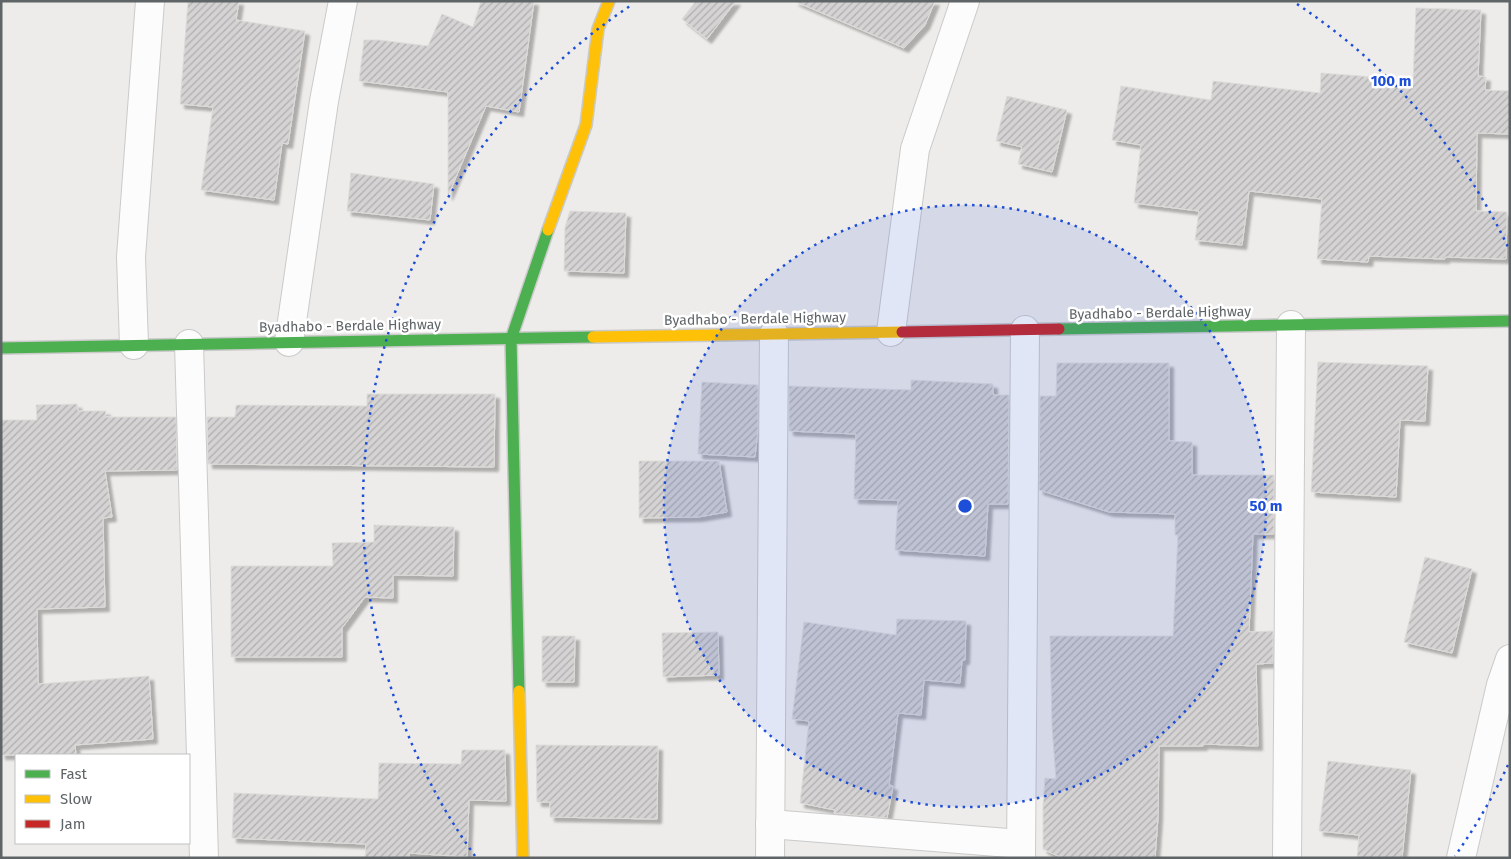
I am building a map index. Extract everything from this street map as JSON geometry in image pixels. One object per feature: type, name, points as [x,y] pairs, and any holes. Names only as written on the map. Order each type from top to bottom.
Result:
[{"type":"main road","points":[[524,858],[511,338],[586,125],[598,29],[609,1]]},
{"type":"main road","name":"Byadhabo - Berdale Highway","points":[[1,348],[1510,321]]},
{"type":"street","points":[[134,345],[131,257],[150,1]]},
{"type":"street","points":[[289,342],[324,101],[343,1]]},
{"type":"street","points":[[891,332],[915,149],[965,1]]},
{"type":"street","points":[[1287,858],[1291,326]]},
{"type":"street","points":[[770,824],[1021,851],[1025,330]]},
{"type":"street","points":[[770,858],[774,334]]},
{"type":"street","points":[[189,344],[204,858]]},
{"type":"street","points":[[1461,858],[1501,685],[1510,659]]},
{"type":"building","points":[[188,1],[239,1],[236,20],[305,31],[288,144],[282,143],[274,200],[201,190],[213,107],[180,104]]},
{"type":"building","points":[[481,1],[534,1],[519,112],[486,106],[448,196],[448,92],[359,81],[364,40],[428,46],[442,14],[473,27]]},
{"type":"building","points":[[696,1],[736,1],[707,39],[682,19]]},
{"type":"building","points":[[794,1],[935,1],[925,25],[904,48]]},
{"type":"building","points":[[1416,8],[1481,10],[1478,76],[1486,77],[1485,90],[1510,91],[1510,134],[1477,133],[1476,211],[1507,212],[1506,259],[1369,256],[1368,262],[1317,259],[1322,199],[1249,191],[1242,245],[1195,240],[1199,211],[1134,203],[1141,145],[1112,140],[1121,86],[1211,100],[1213,81],[1320,93],[1321,73],[1413,80]]},
{"type":"building","points":[[1007,96],[1067,110],[1052,172],[1018,164],[1022,147],[996,141]]},
{"type":"building","points":[[351,173],[434,184],[430,220],[347,211]]},
{"type":"building","points":[[570,211],[626,213],[624,273],[564,271],[565,227]]},
{"type":"building","points":[[1318,362],[1428,366],[1425,421],[1400,420],[1396,497],[1311,492]]},
{"type":"building","points":[[1057,363],[1169,363],[1169,441],[1192,442],[1192,475],[1274,475],[1274,534],[1253,534],[1249,632],[1273,631],[1273,663],[1256,664],[1258,746],[1203,744],[1203,746],[1159,746],[1158,817],[1155,858],[1062,858],[1043,849],[1045,778],[1056,779],[1052,726],[1050,636],[1173,636],[1178,535],[1175,535],[1175,514],[1109,512],[1039,490],[1040,396],[1056,396]]},
{"type":"building","points":[[911,380],[993,384],[993,395],[1009,395],[1008,504],[988,504],[985,556],[895,550],[898,500],[854,499],[856,434],[789,431],[789,386],[911,390]]},
{"type":"building","points":[[702,382],[758,385],[758,429],[755,457],[698,454]]},
{"type":"building","points":[[367,394],[495,394],[494,467],[208,464],[207,417],[235,417],[236,405],[367,406]]},
{"type":"building","points":[[77,404],[78,411],[106,411],[105,417],[176,417],[177,470],[105,471],[112,517],[103,518],[105,607],[37,609],[38,684],[149,676],[153,739],[75,745],[76,754],[1,755],[1,420],[37,420],[36,405]]},
{"type":"building","points":[[639,461],[719,461],[727,512],[698,517],[639,518]]},
{"type":"building","points":[[374,525],[454,527],[453,576],[393,575],[393,598],[365,597],[342,628],[342,657],[231,657],[231,566],[333,566],[332,543],[374,542]]},
{"type":"building","points":[[1425,557],[1472,569],[1452,653],[1404,642]]},
{"type":"building","points":[[897,619],[966,621],[965,660],[962,660],[960,683],[924,680],[921,715],[898,713],[889,785],[893,786],[887,818],[834,813],[835,810],[800,803],[809,721],[792,719],[804,622],[896,635]]},
{"type":"building","points":[[718,632],[719,675],[663,677],[662,633]]},
{"type":"building","points":[[542,636],[575,636],[574,682],[542,682]]},
{"type":"building","points":[[536,745],[658,746],[657,819],[550,817],[550,802],[537,802]]},
{"type":"building","points":[[462,750],[505,750],[506,801],[469,800],[467,857],[409,853],[409,858],[365,858],[366,844],[232,838],[234,793],[378,799],[379,763],[461,764]]},
{"type":"building","points":[[1328,761],[1411,770],[1402,858],[1357,858],[1359,835],[1319,831]]},
{"type":"traffic: fast","points":[[519,691],[511,339],[548,230]]},
{"type":"traffic: fast","points":[[1059,329],[1510,321]]},
{"type":"traffic: fast","points":[[1,348],[593,337]]},
{"type":"traffic: slow","points":[[548,230],[586,125],[598,29],[609,1]]},
{"type":"traffic: slow","points":[[593,337],[902,332]]},
{"type":"traffic: slow","points":[[519,691],[523,858]]},
{"type":"traffic: jam","points":[[902,332],[1059,329]]}]
